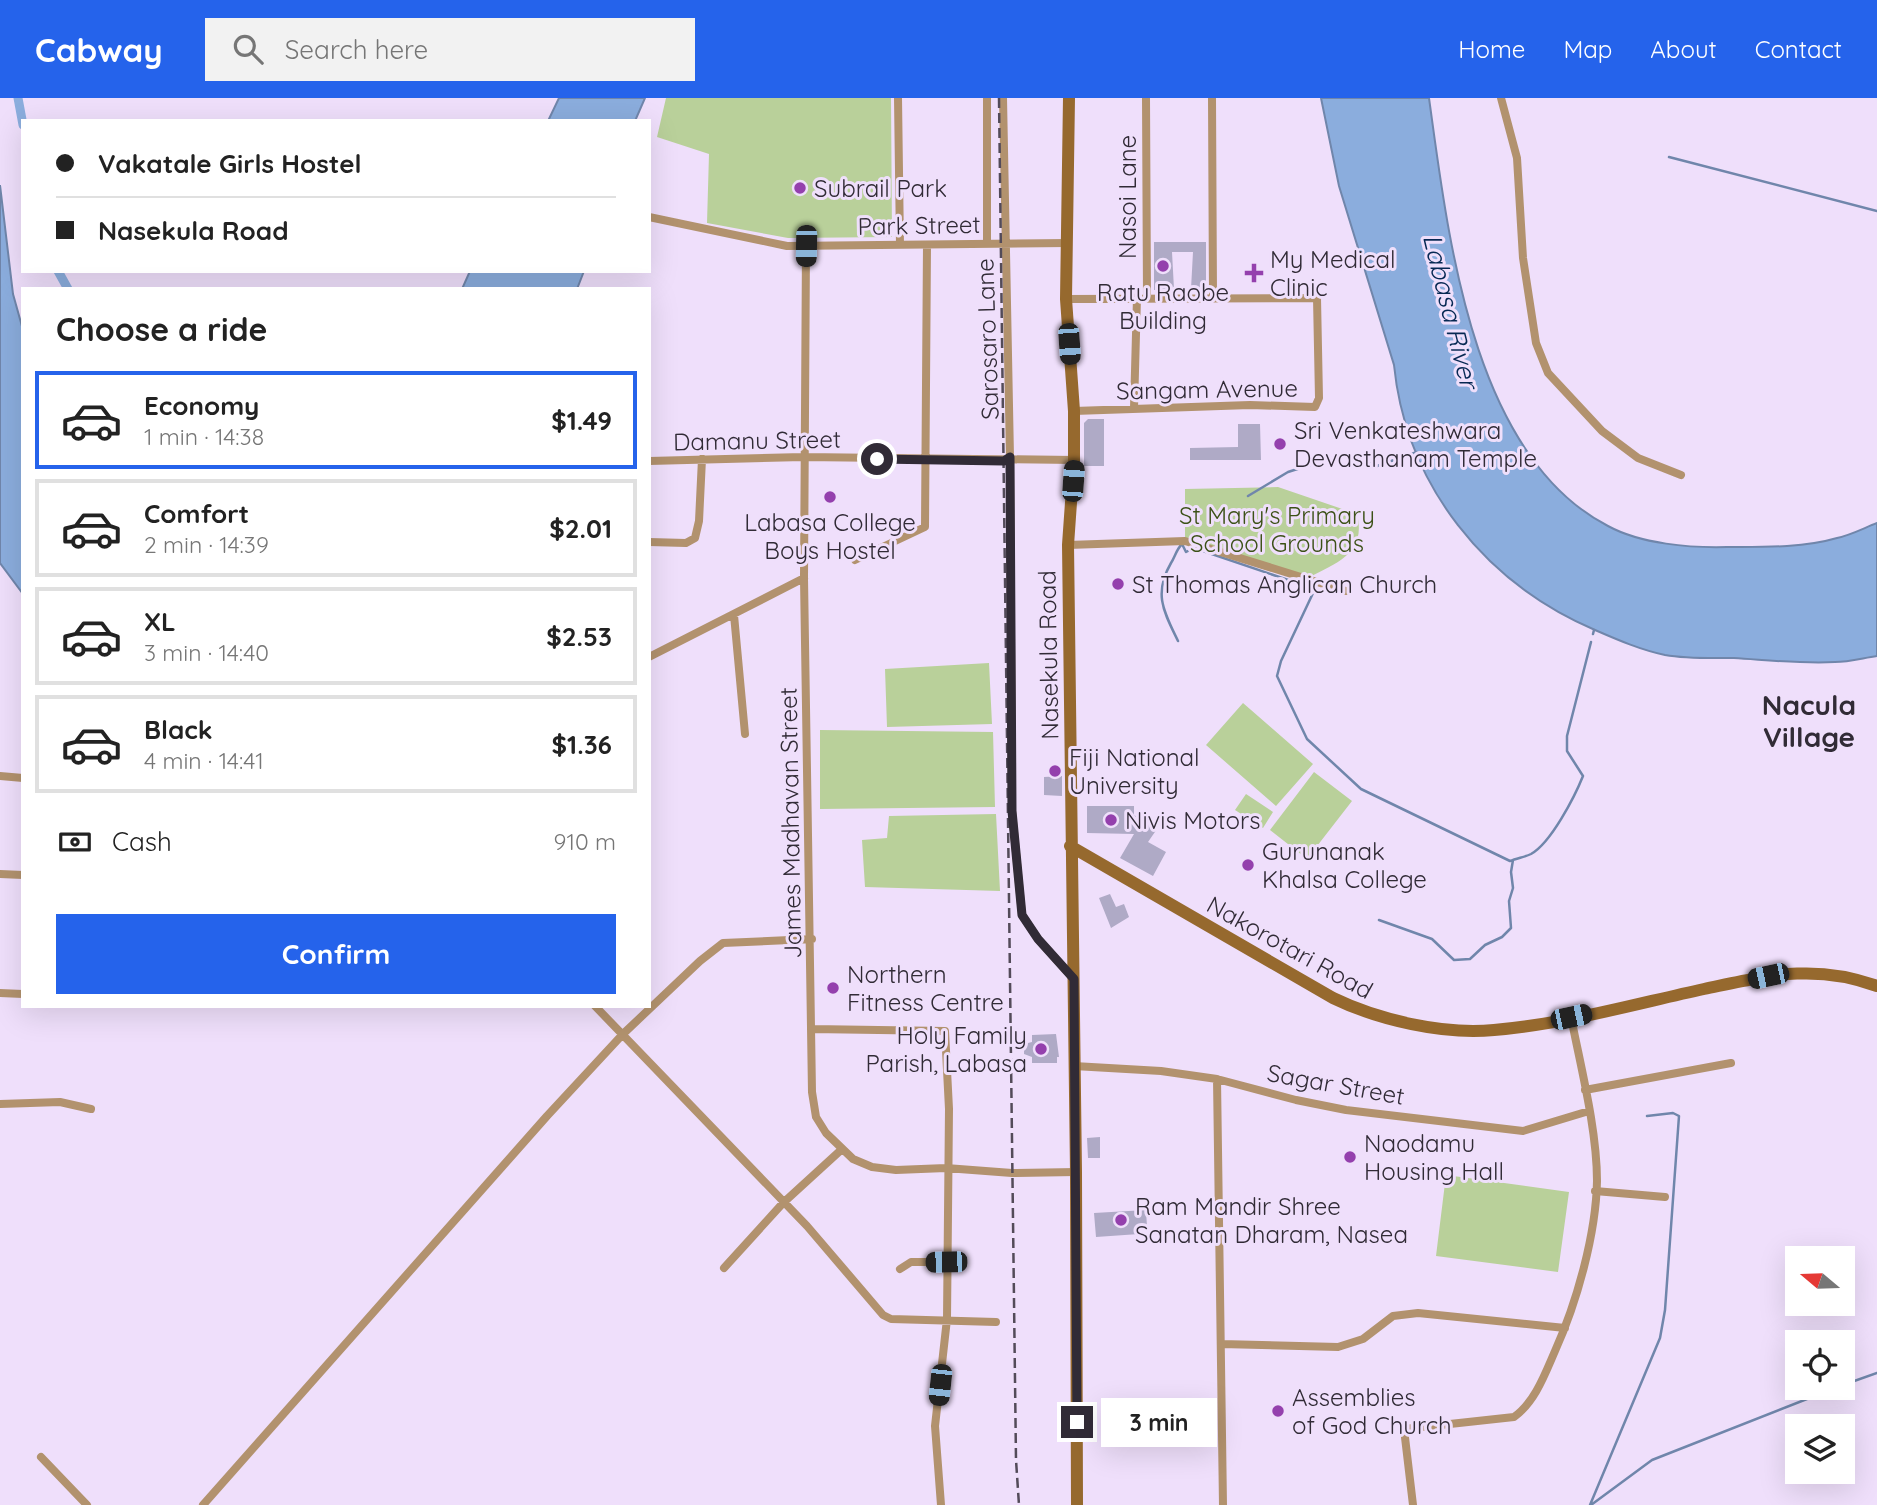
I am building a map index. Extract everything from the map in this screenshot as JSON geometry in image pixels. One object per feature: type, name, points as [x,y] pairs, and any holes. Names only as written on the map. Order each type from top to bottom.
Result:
[{"type":"main road","name":"Nasekula Road","points":[[1069,98],[1066,299],[1074,411],[1074,460],[1068,545],[1076,1172],[1077,1505]]},
{"type":"main road","name":"Nakorotari Road","points":[[1070,846],[1334,999],[1388,1020],[1493,1030],[1803,971],[1834,973],[1877,986]]},
{"type":"street","points":[[898,98],[900,245]]},
{"type":"street","points":[[987,98],[987,244]]},
{"type":"street","name":"Sarosaro Lane","points":[[1003,98],[1010,457],[1012,811],[1022,915],[1038,939],[1074,979]]},
{"type":"street","name":"Nasoi Lane","points":[[1146,98],[1147,297]]},
{"type":"street","points":[[1066,299],[1213,297],[1212,98]]},
{"type":"street","points":[[1501,98],[1517,158],[1523,258],[1536,342],[1548,373],[1602,431],[1638,458],[1681,475]]},
{"type":"street","name":"Park Street","points":[[651,217],[771,244],[806,246],[1067,243]]},
{"type":"street","points":[[855,560],[925,527],[927,245]]},
{"type":"street","name":"James Madhavan Street","points":[[806,246],[804,578],[812,1092],[817,1117],[826,1133],[841,1150],[853,1159],[886,1170],[946,1168],[1012,1173],[1076,1172]]},
{"type":"street","points":[[1134,408],[1137,297]]},
{"type":"street","name":"Sangam Avenue","points":[[1074,411],[1250,405],[1314,407],[1319,398],[1317,298],[1213,297]]},
{"type":"street","name":"Damanu Street","points":[[651,461],[803,457],[1004,461],[1010,457],[1074,460]]},
{"type":"street","points":[[651,542],[686,543],[695,538],[699,521],[702,459]]},
{"type":"street","points":[[1068,545],[1185,541],[1346,591]]},
{"type":"street","points":[[651,656],[804,578]]},
{"type":"street","points":[[734,615],[745,734]]},
{"type":"street","points":[[0,776],[21,778]]},
{"type":"street","points":[[0,874],[21,875]]},
{"type":"street","points":[[203,1505],[547,1116],[623,1034],[723,943],[811,939]]},
{"type":"street","points":[[0,993],[21,994]]},
{"type":"street","points":[[597,1008],[807,1226],[883,1315],[891,1319],[996,1322]]},
{"type":"street","points":[[1413,1505],[1404,1429],[1514,1417],[1522,1411],[1539,1387],[1577,1297],[1595,1191],[1589,1111],[1571,1017]]},
{"type":"street","points":[[812,1029],[945,1031],[949,1109],[946,1168],[947,1319],[935,1426],[941,1505]]},
{"type":"street","points":[[1585,1090],[1731,1063]]},
{"type":"street","name":"Sagar Street","points":[[1074,1066],[1118,1066],[1217,1079],[1346,1110],[1523,1130],[1589,1111]]},
{"type":"street","points":[[1217,1079],[1223,1505]]},
{"type":"street","points":[[0,1104],[60,1102],[91,1109]]},
{"type":"street","points":[[724,1268],[783,1203],[841,1150]]},
{"type":"street","points":[[1595,1191],[1665,1197]]},
{"type":"street","points":[[900,1269],[911,1262],[946,1262]]},
{"type":"street","points":[[1221,1344],[1338,1347],[1363,1339],[1393,1316],[1418,1313],[1565,1328]]},
{"type":"street","points":[[41,1457],[87,1505]]},
{"type":"green space","name":"Subrail Park","points":[[666,98],[891,98],[892,237],[788,238],[707,223],[709,154],[657,137]]},
{"type":"green space","name":"St Mary's Primary School Grounds","points":[[1278,487],[1357,514],[1357,539],[1346,556],[1304,580],[1185,541],[1185,489]]},
{"type":"green space","points":[[989,663],[992,724],[887,727],[885,669]]},
{"type":"green space","points":[[1243,703],[1313,764],[1276,806],[1206,745]]},
{"type":"green space","points":[[820,730],[993,732],[995,807],[820,809]]},
{"type":"green space","points":[[1314,772],[1352,801],[1307,859],[1270,830]]},
{"type":"green space","points":[[1246,794],[1273,812],[1263,828],[1235,810]]},
{"type":"green space","points":[[996,814],[1000,891],[865,887],[862,840],[887,838],[889,816]]},
{"type":"green space","points":[[1446,1175],[1569,1192],[1558,1272],[1436,1256]]},
{"type":"water","points":[[559,98],[645,98],[636,119],[549,119]]},
{"type":"water","name":"Labasa River","points":[[1321,98],[1429,98],[1446,212],[1474,336],[1496,395],[1525,448],[1562,493],[1608,526],[1621,532],[1650,541],[1682,546],[1796,545],[1842,537],[1877,523],[1877,656],[1810,663],[1691,658],[1656,653],[1595,630],[1555,610],[1519,586],[1486,557],[1458,525],[1434,489],[1415,450],[1402,409],[1394,365],[1339,186]]},
{"type":"water","points":[[0,185],[13,294],[21,323],[21,591],[0,563]]},
{"type":"water","points":[[469,273],[583,273],[578,287],[463,287]]},
{"type":"building","name":"Ratu Raobe Building","points":[[1154,242],[1206,242],[1204,289],[1191,289],[1193,252],[1172,252],[1174,289],[1154,290]]},
{"type":"building","points":[[1088,419],[1104,419],[1104,466],[1084,466],[1084,423]]},
{"type":"building","points":[[1238,424],[1260,424],[1261,460],[1190,460],[1190,448],[1238,447]]},
{"type":"building","points":[[1062,776],[1062,796],[1044,795],[1044,777]]},
{"type":"building","points":[[1087,806],[1134,806],[1134,815],[1157,829],[1148,842],[1166,852],[1153,876],[1120,858],[1134,834],[1087,833]]},
{"type":"building","points":[[1110,894],[1116,907],[1124,904],[1129,917],[1111,928],[1099,898]]},
{"type":"building","name":"Holy Family Parish, Labasa","points":[[1056,1034],[1059,1057],[1057,1063],[1032,1063],[1032,1057],[1024,1054],[1024,1044],[1032,1042],[1032,1035]]},
{"type":"building","points":[[1100,1137],[1100,1158],[1088,1158],[1087,1138]]},
{"type":"building","name":"Ram Mandir Shree Sanatan Dharam, Nasea","points":[[1146,1210],[1147,1227],[1139,1228],[1139,1234],[1096,1237],[1094,1213]]},
{"type":"waterway","points":[[18,98],[22,119]]},
{"type":"waterway","points":[[1669,157],[1877,211]]},
{"type":"waterway","points":[[59,273],[67,287]]},
{"type":"waterway","points":[[1248,496],[1288,472],[1338,456],[1351,456],[1377,466],[1417,452]]},
{"type":"waterway","points":[[1178,641],[1165,612],[1162,594],[1166,574],[1182,544],[1186,552],[1194,548],[1300,584],[1314,585],[1314,591],[1281,661],[1277,676],[1307,739],[1361,789],[1510,861],[1531,854],[1546,840],[1568,807],[1583,776],[1567,751],[1567,736],[1591,642]]},
{"type":"waterway","points":[[1593,634],[1594,630]]},
{"type":"waterway","points":[[1379,920],[1432,939],[1454,960],[1470,959],[1485,945],[1502,937],[1511,928],[1509,901],[1513,888],[1513,860]]},
{"type":"waterway","points":[[1590,1505],[1660,1338],[1665,1310],[1679,1116],[1673,1113],[1647,1116]]},
{"type":"waterway","points":[[1855,1381],[1877,1373]]},
{"type":"waterway","points":[[1591,1505],[1652,1460],[1804,1400]]},
{"type":"railway","points":[[999,98],[1016,1460],[1019,1505]]},
{"type":"place","name":"Subrail Park","points":[[800,188]]},
{"type":"place","name":"Ratu Raobe Building","points":[[1163,266]]},
{"type":"place","name":"My Medical Clinic","points":[[1254,273]]},
{"type":"place","name":"Sri Venkateshwara Devasthanam Temple","points":[[1280,444]]},
{"type":"place","name":"Labasa College Boys Hostel","points":[[830,497]]},
{"type":"place","name":"St Thomas Anglican Church","points":[[1118,584]]},
{"type":"place","name":"Fiji National University","points":[[1055,771]]},
{"type":"place","name":"Nivis Motors","points":[[1111,820]]},
{"type":"place","name":"Gurunanak Khalsa College","points":[[1248,865]]},
{"type":"place","name":"Northern Fitness Centre","points":[[833,988]]},
{"type":"place","name":"Holy Family Parish, Labasa","points":[[1041,1049]]},
{"type":"place","name":"Naodamu Housing Hall","points":[[1350,1157]]},
{"type":"place","name":"Ram Mandir Shree Sanatan Dharam, Nasea","points":[[1121,1220]]},
{"type":"place","name":"Assemblies of God Church","points":[[1278,1411]]},
{"type":"district","name":"Nacula Village","points":[[1809,720]]},
{"type":"route","points":[[877,459],[1004,461],[1010,457],[1012,811],[1022,915],[1038,939],[1074,979],[1077,1422]]}]
